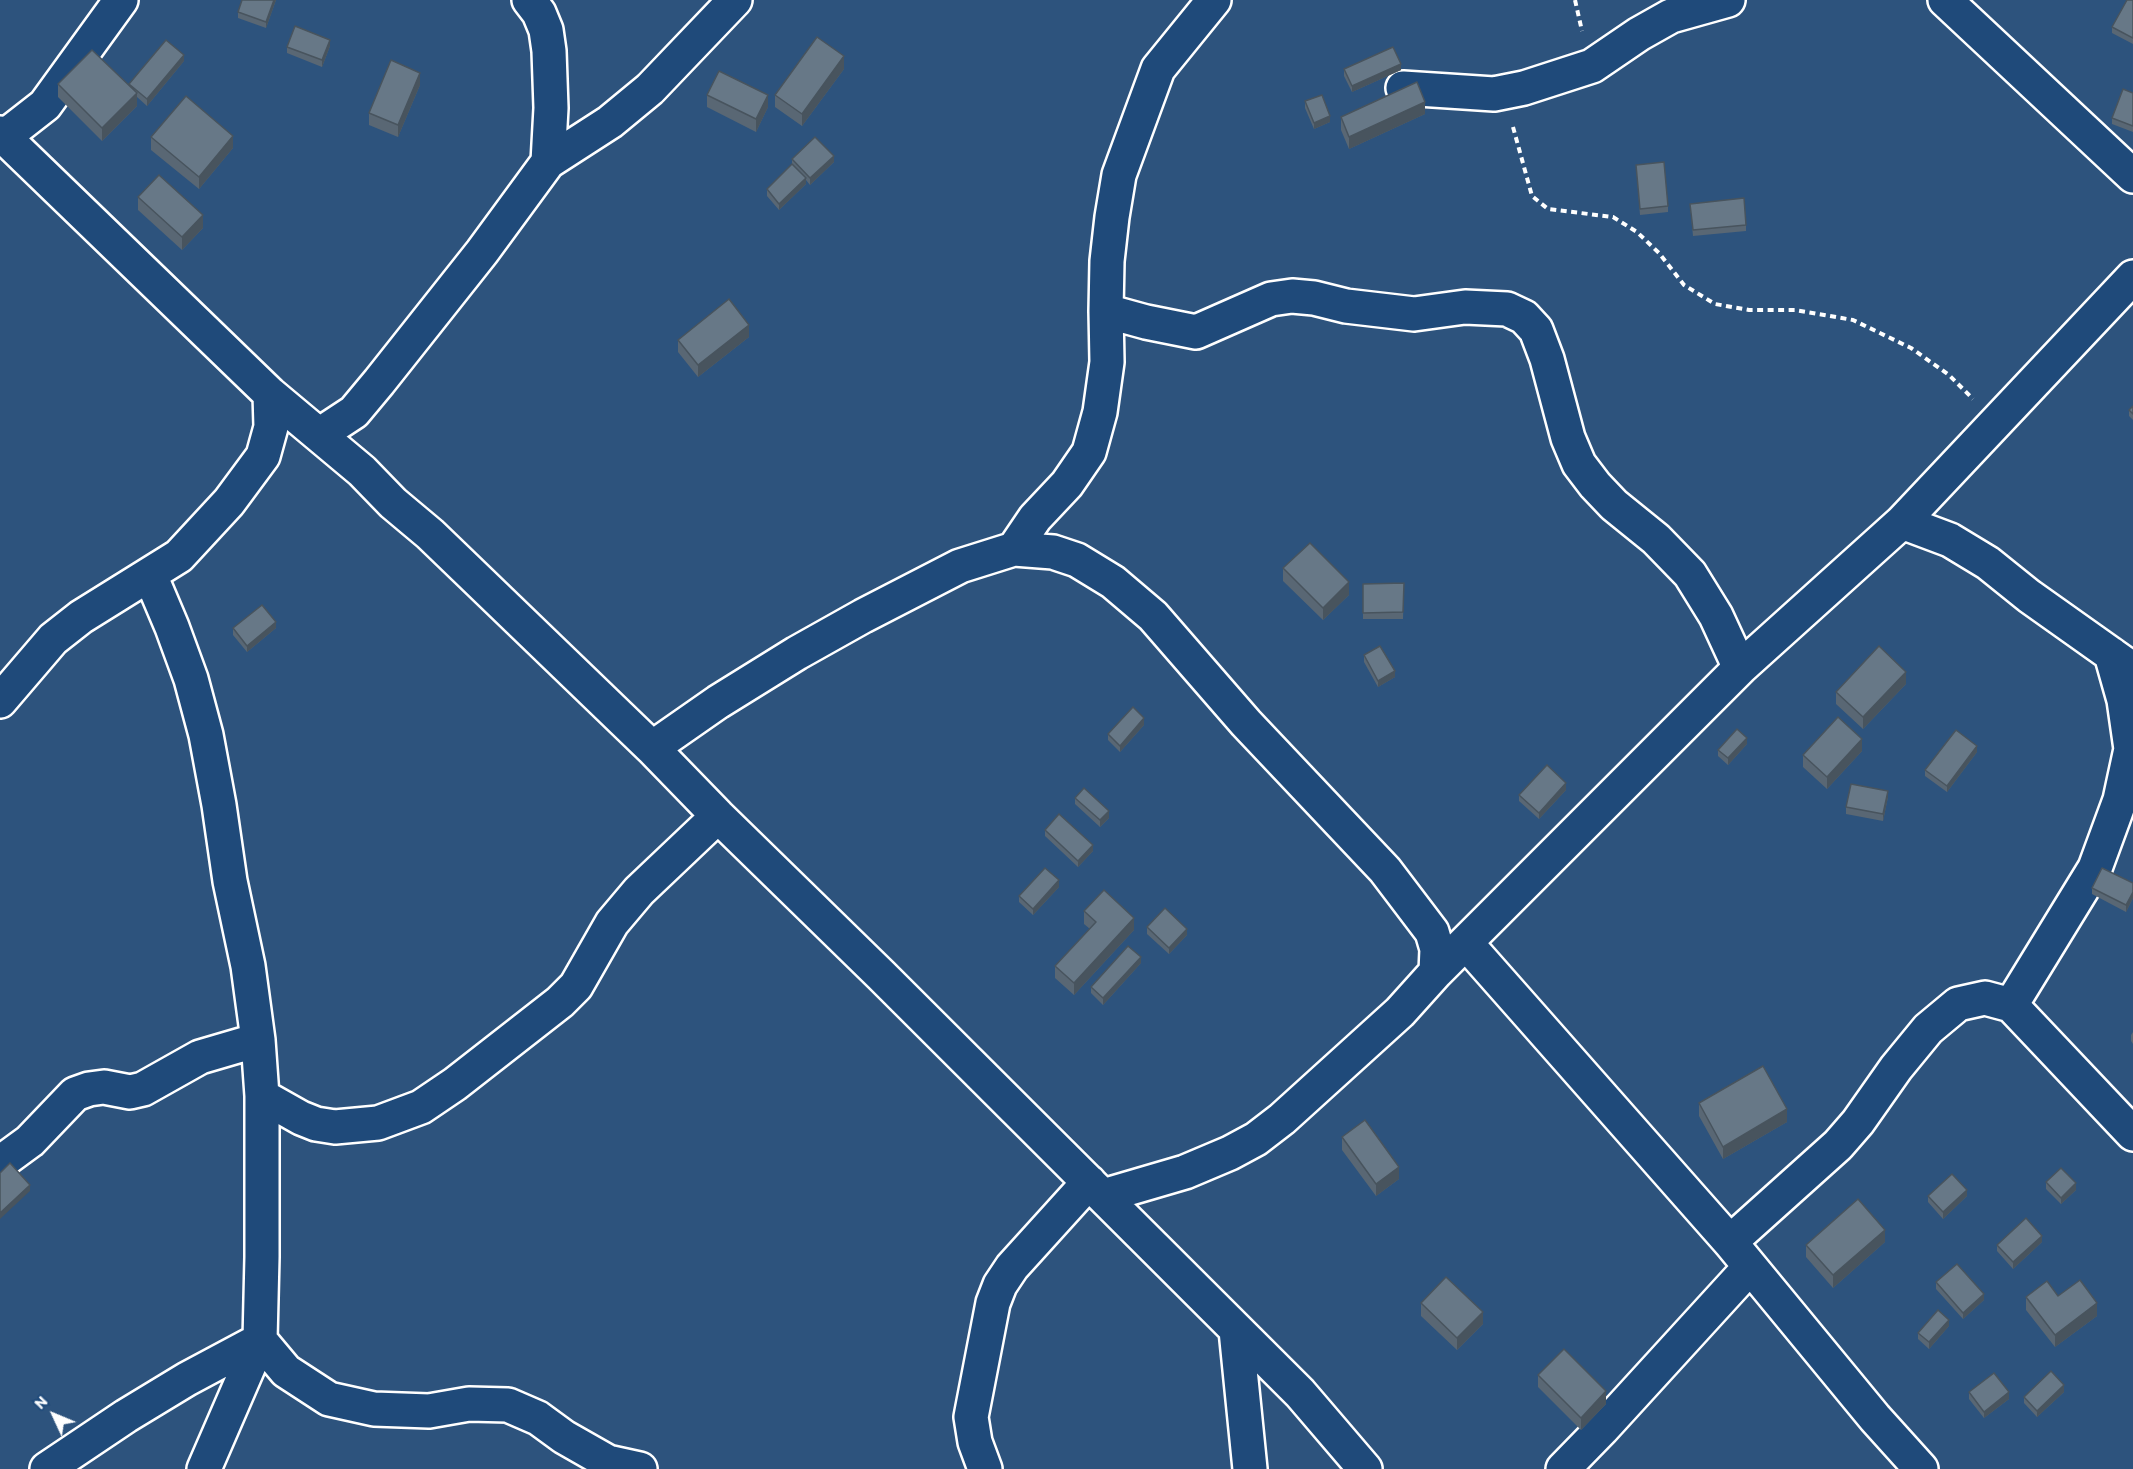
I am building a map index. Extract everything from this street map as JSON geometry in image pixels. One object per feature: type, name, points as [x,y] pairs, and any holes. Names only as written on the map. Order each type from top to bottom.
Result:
[{"type":"street","points":[[122,0],[45,105],[1,136],[270,394],[362,471],[393,503],[430,534],[652,748],[1300,1394],[1365,1469]]},
{"type":"street","points":[[529,0],[546,30],[549,51],[551,108],[548,162]]},
{"type":"street","points":[[319,435],[354,412],[482,252],[548,162],[610,122],[650,89],[735,0]]},
{"type":"street","points":[[1014,549],[1035,518],[1067,484],[1089,452],[1100,412],[1107,362],[1106,310],[1112,217],[1119,175],[1158,69],[1214,0]]},
{"type":"street","points":[[1403,88],[1494,94],[1524,88],[1583,70],[1671,16],[1728,0]]},
{"type":"street","points":[[1945,0],[2133,176]]},
{"type":"street","points":[[985,1469],[975,1442],[971,1417],[993,1302],[1000,1285],[1012,1268],[1096,1189],[1185,1172],[1256,1139],[1282,1119],[1400,1012],[1436,972],[1740,668],[1902,522],[2133,277]]},
{"type":"street","points":[[1106,310],[1146,322],[1196,332],[1271,299],[1292,296],[1314,298],[1346,306],[1414,314],[1465,307],[1507,309],[1524,317],[1536,330],[1547,358],[1568,438],[1579,464],[1614,505],[1656,539],[1690,574],[1716,616],[1740,668]]},
{"type":"street","points":[[0,701],[53,639],[81,617],[179,556],[229,502],[263,456],[271,427],[270,394]]},
{"type":"street","points":[[1902,522],[1950,540],[1988,563],[2122,662],[2124,700],[2131,749],[2120,800],[2095,868],[2011,1005]]},
{"type":"street","points":[[652,748],[718,702],[797,653],[960,566],[1014,549],[1053,552],[1077,560],[1113,582],[1153,616],[1246,723],[1385,870],[1432,932],[1437,950],[1436,972]]},
{"type":"street","points":[[150,575],[191,679],[206,735],[230,881],[248,966],[258,1040],[262,1096],[260,1340],[204,1469]]},
{"type":"street","points":[[262,1096],[301,1118],[316,1124],[335,1127],[378,1123],[421,1107],[455,1084],[560,1002],[576,986],[612,922],[639,891],[718,816]]},
{"type":"street","points":[[1466,943],[1730,1242],[1875,1418],[1921,1469]]},
{"type":"street","points":[[1730,1242],[1838,1145],[1928,1029],[1958,1004],[1985,998],[2011,1005],[2133,1134]]},
{"type":"street","points":[[0,1163],[30,1141],[75,1094],[104,1087],[130,1092],[143,1089],[200,1057],[258,1040]]},
{"type":"street","points":[[1563,1469],[1750,1268]]},
{"type":"street","points":[[1236,1330],[1250,1469]]},
{"type":"street","points":[[47,1469],[126,1416],[187,1379],[260,1340]]},
{"type":"street","points":[[260,1340],[286,1371],[329,1399],[374,1409],[429,1412],[469,1404],[508,1405],[538,1418],[564,1437],[608,1462],[640,1469]]},
{"type":"path","points":[[1504,93],[1532,196],[1548,209],[1613,217],[1636,232],[1659,253],[1684,285],[1714,304],[1749,310],[1795,310],[1853,320],[1911,348],[1948,375],[1997,422]]},
{"type":"building","points":[[242,0],[274,0],[266,22],[238,12]]},
{"type":"building","points":[[2127,0],[2133,0],[2133,38],[2112,27]]},
{"type":"building","points":[[295,26],[330,40],[322,60],[287,47]]},
{"type":"building","points":[[817,37],[844,56],[802,114],[775,95]]},
{"type":"building","points":[[166,40],[184,55],[147,99],[129,84]]},
{"type":"building","points":[[1393,47],[1401,64],[1352,86],[1344,69]]},
{"type":"building","points":[[92,50],[137,93],[102,128],[58,84]]},
{"type":"building","points":[[391,60],[420,73],[398,125],[369,113]]},
{"type":"building","points":[[719,71],[768,95],[756,119],[707,95]]},
{"type":"building","points":[[1417,82],[1425,102],[1349,137],[1341,117]]},
{"type":"building","points":[[2123,89],[2133,93],[2133,126],[2112,118]]},
{"type":"building","points":[[1322,95],[1330,116],[1314,123],[1305,101]]},
{"type":"building","points":[[186,96],[233,136],[199,177],[151,137]]},
{"type":"building","points":[[815,137],[834,156],[810,178],[792,159]]},
{"type":"building","points":[[1664,162],[1668,206],[1640,209],[1636,165]]},
{"type":"building","points":[[792,164],[806,178],[779,204],[767,189]]},
{"type":"building","points":[[159,175],[203,215],[182,237],[138,197]]},
{"type":"building","points":[[1744,198],[1746,225],[1693,230],[1690,204]]},
{"type":"building","points":[[729,299],[749,325],[698,365],[678,340]]},
{"type":"building","points":[[1310,543],[1349,582],[1323,608],[1283,568]]},
{"type":"building","points":[[1404,583],[1403,612],[1363,613],[1363,584]]},
{"type":"building","points":[[262,605],[276,622],[247,646],[233,628]]},
{"type":"building","points":[[1380,646],[1395,671],[1378,681],[1364,655]]},
{"type":"building","points":[[1879,646],[1906,672],[1863,717],[1836,692]]},
{"type":"building","points":[[1133,707],[1144,718],[1120,746],[1108,734]]},
{"type":"building","points":[[1838,717],[1862,739],[1827,777],[1803,755]]},
{"type":"building","points":[[1737,729],[1747,738],[1728,758],[1718,750]]},
{"type":"building","points":[[1956,730],[1977,746],[1947,786],[1925,770]]},
{"type":"building","points":[[1547,765],[1566,783],[1539,813],[1519,795]]},
{"type":"building","points":[[1851,784],[1888,791],[1883,814],[1846,807]]},
{"type":"building","points":[[1084,788],[1109,811],[1100,820],[1075,798]]},
{"type":"building","points":[[1059,814],[1093,845],[1078,861],[1045,830]]},
{"type":"building","points":[[1045,868],[1059,880],[1033,909],[1019,896]]},
{"type":"building","points":[[2102,868],[2133,883],[2133,892],[2126,905],[2092,888]]},
{"type":"building","points":[[1104,890],[1134,918],[1074,983],[1055,966],[1096,922],[1084,911]]},
{"type":"building","points":[[1165,908],[1187,929],[1169,948],[1147,927]]},
{"type":"building","points":[[1128,946],[1141,957],[1103,998],[1091,987]]},
{"type":"building","points":[[1763,1066],[1787,1109],[1723,1147],[1699,1103]]},
{"type":"building","points":[[1365,1120],[1399,1167],[1376,1184],[1342,1137]]},
{"type":"building","points":[[10,1163],[30,1185],[0,1213],[0,1173]]},
{"type":"building","points":[[2061,1168],[2076,1183],[2061,1198],[2046,1182]]},
{"type":"building","points":[[1952,1174],[1967,1190],[1943,1212],[1928,1196]]},
{"type":"building","points":[[1858,1199],[1885,1230],[1833,1275],[1806,1245]]},
{"type":"building","points":[[2026,1218],[2042,1236],[2013,1262],[1997,1245]]},
{"type":"building","points":[[1957,1264],[1984,1294],[1963,1313],[1936,1282]]},
{"type":"building","points":[[1446,1277],[1483,1312],[1457,1338],[1421,1303]]},
{"type":"building","points":[[2080,1280],[2097,1303],[2055,1335],[2026,1297],[2047,1281],[2058,1296]]},
{"type":"building","points":[[1938,1310],[1949,1320],[1929,1342],[1918,1333]]},
{"type":"building","points":[[1564,1349],[1606,1391],[1581,1418],[1538,1375]]},
{"type":"building","points":[[2051,1371],[2064,1385],[2037,1411],[2024,1397]]},
{"type":"building","points":[[1994,1373],[2009,1392],[1984,1412],[1969,1392]]}]
